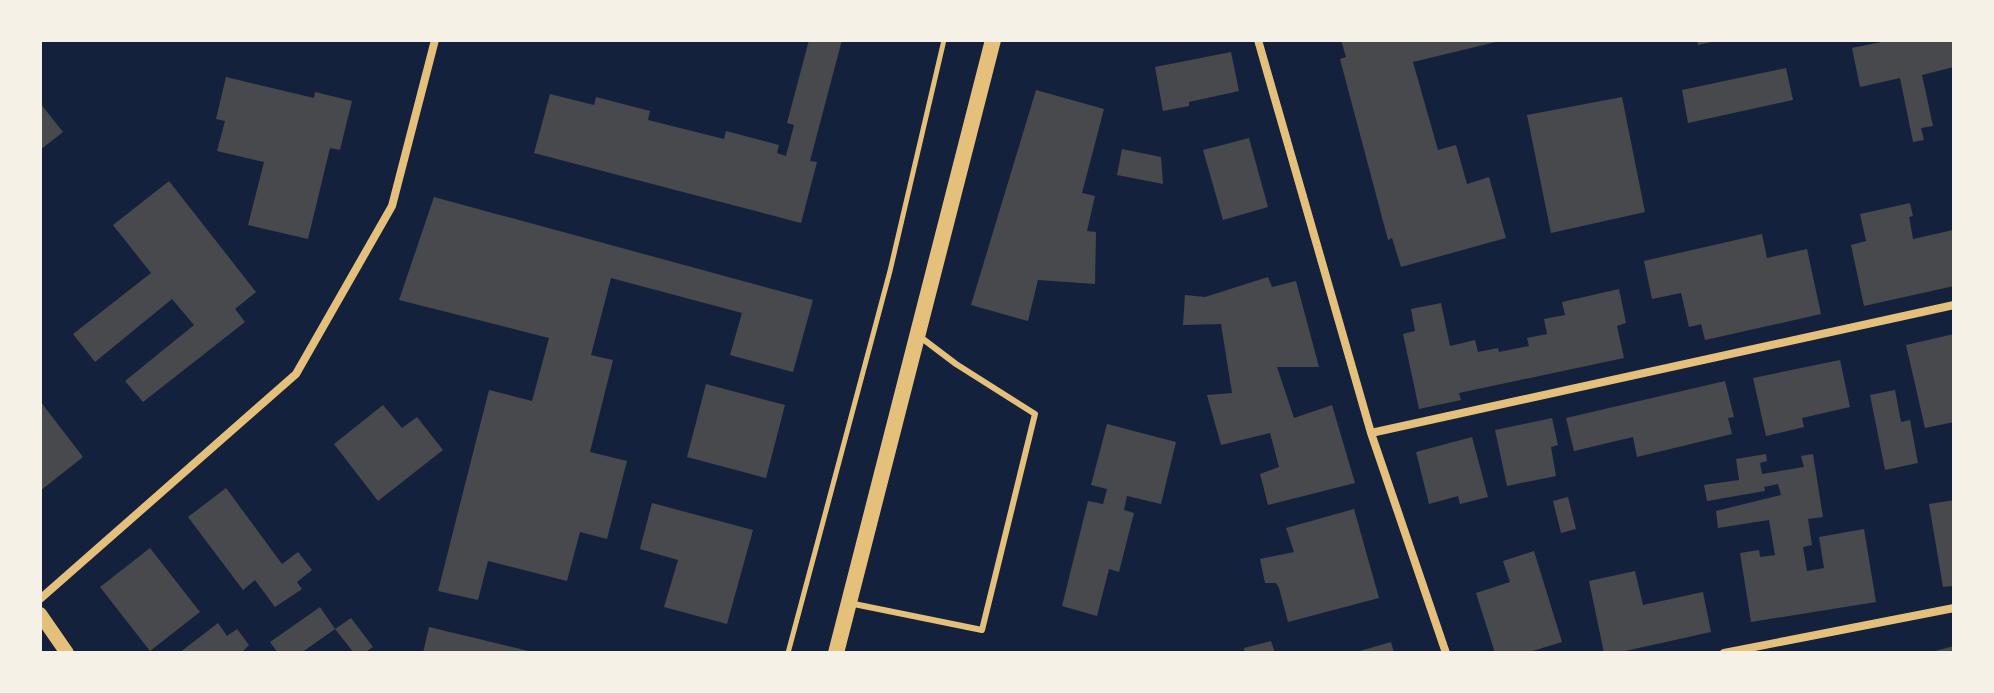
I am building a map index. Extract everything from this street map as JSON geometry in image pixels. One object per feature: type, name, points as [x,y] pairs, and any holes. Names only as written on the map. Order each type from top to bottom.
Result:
[{"type":"main road","points":[[837,652],[993,40]]},
{"type":"street","points":[[40,599],[296,374],[392,206],[435,40]]},
{"type":"street","points":[[1258,40],[1371,433],[1446,653]]},
{"type":"street","points":[[1371,433],[1954,305]]},
{"type":"street","points":[[1724,653],[1954,608]]},
{"type":"street","points":[[40,614],[67,653]]},
{"type":"lane","points":[[849,603],[982,630],[1035,414],[956,364],[919,336]]},
{"type":"path","points":[[788,653],[890,271],[944,40]]},
{"type":"building","points":[[809,40],[842,40],[810,161],[817,162],[801,223],[534,153],[550,94],[594,105],[596,97],[650,111],[648,120],[724,139],[726,131],[779,145],[777,153],[786,156],[794,125],[787,123]]},
{"type":"building","points":[[1341,40],[1504,40],[1413,62],[1438,150],[1456,145],[1467,184],[1489,177],[1506,238],[1401,267],[1392,238],[1388,240],[1340,59],[1346,57]]},
{"type":"building","points":[[1697,40],[1715,40],[1716,41],[1698,45]]},
{"type":"building","points":[[1891,40],[1954,40],[1954,67],[1922,75],[1933,126],[1921,128],[1924,140],[1913,142],[1900,78],[1860,87],[1852,48]]},
{"type":"building","points":[[1231,52],[1239,91],[1163,111],[1155,67]]},
{"type":"building","points":[[1786,68],[1793,100],[1688,123],[1682,90]]},
{"type":"building","points":[[226,77],[314,98],[315,92],[352,101],[340,150],[330,148],[308,239],[248,225],[264,162],[217,151],[225,121],[216,119]]},
{"type":"building","points":[[1036,90],[1104,109],[1082,193],[1095,196],[1087,231],[1096,232],[1095,284],[1038,280],[1028,321],[971,305]]},
{"type":"building","points":[[1622,97],[1645,212],[1551,233],[1527,115]]},
{"type":"building","points":[[40,103],[63,132],[40,150]]},
{"type":"building","points":[[1249,138],[1268,207],[1223,220],[1203,150]]},
{"type":"building","points":[[1122,149],[1161,157],[1163,184],[1117,175]]},
{"type":"building","points":[[169,181],[256,292],[235,309],[245,322],[143,402],[125,381],[194,325],[172,299],[95,362],[73,334],[151,273],[113,225]]},
{"type":"building","points":[[434,197],[813,300],[793,372],[730,355],[742,313],[611,278],[591,355],[613,360],[590,452],[627,461],[607,539],[580,532],[567,581],[488,561],[478,600],[438,591],[489,390],[532,401],[549,338],[399,300]]},
{"type":"building","points":[[1910,203],[1913,239],[1953,230],[1954,286],[1864,306],[1851,245],[1866,241],[1860,214]]},
{"type":"building","points":[[1762,234],[1767,258],[1807,249],[1821,314],[1705,340],[1701,324],[1689,327],[1681,293],[1652,299],[1644,261]]},
{"type":"building","points":[[1268,277],[1272,287],[1296,281],[1319,367],[1277,367],[1294,418],[1332,405],[1355,483],[1268,505],[1260,474],[1279,467],[1270,433],[1221,445],[1207,395],[1232,393],[1221,324],[1183,325],[1185,295],[1205,297]]},
{"type":"building","points":[[1619,289],[1626,323],[1617,326],[1624,358],[1459,393],[1461,400],[1419,409],[1403,334],[1415,331],[1411,309],[1441,303],[1450,346],[1475,340],[1478,352],[1498,348],[1499,352],[1529,346],[1527,338],[1547,334],[1544,319],[1565,315],[1562,302]]},
{"type":"building","points":[[1954,334],[1954,422],[1925,428],[1906,345]]},
{"type":"building","points":[[1840,360],[1850,407],[1802,418],[1804,427],[1766,436],[1753,378]]},
{"type":"building","points":[[1725,381],[1734,417],[1728,418],[1732,434],[1637,457],[1633,437],[1574,451],[1566,418]]},
{"type":"building","points":[[706,384],[785,405],[766,478],[687,457]]},
{"type":"building","points":[[1895,390],[1901,422],[1910,420],[1918,463],[1885,470],[1870,395]]},
{"type":"building","points":[[40,401],[83,457],[40,491]]},
{"type":"building","points":[[383,405],[402,428],[417,417],[443,450],[378,501],[334,444]]},
{"type":"building","points":[[1552,418],[1558,445],[1551,447],[1556,476],[1507,486],[1495,430]]},
{"type":"building","points":[[1107,424],[1176,442],[1161,504],[1127,496],[1124,510],[1134,513],[1119,572],[1109,569],[1097,616],[1062,606],[1088,501],[1103,504],[1107,489],[1091,485]]},
{"type":"building","points":[[1472,437],[1488,497],[1460,504],[1458,496],[1429,504],[1416,452]]},
{"type":"building","points":[[1766,454],[1767,461],[1760,463],[1762,474],[1804,467],[1801,456],[1813,454],[1823,517],[1808,519],[1812,545],[1803,547],[1807,571],[1824,568],[1819,537],[1864,529],[1876,602],[1751,622],[1740,553],[1759,550],[1760,557],[1775,555],[1769,520],[1718,528],[1716,511],[1781,495],[1778,484],[1764,487],[1765,491],[1707,501],[1704,485],[1739,480],[1736,459]]},
{"type":"building","points":[[226,488],[282,564],[298,552],[312,570],[297,582],[302,589],[275,607],[255,580],[243,590],[188,517]]},
{"type":"building","points":[[1568,497],[1576,529],[1561,533],[1553,501]]},
{"type":"building","points":[[1954,500],[1954,586],[1943,587],[1929,504]]},
{"type":"building","points":[[652,503],[753,530],[727,624],[664,607],[678,560],[640,549]]},
{"type":"building","points":[[1354,509],[1379,598],[1288,622],[1279,588],[1276,583],[1265,583],[1260,559],[1294,552],[1286,528]]},
{"type":"building","points":[[150,548],[200,612],[150,651],[100,587]]},
{"type":"building","points":[[1534,551],[1562,642],[1526,653],[1495,653],[1476,593],[1510,582],[1503,561]]},
{"type":"building","points":[[1635,571],[1643,605],[1703,592],[1711,632],[1604,653],[1589,581]]},
{"type":"building","points":[[320,607],[335,629],[301,653],[278,653],[270,642]]},
{"type":"building","points":[[351,618],[373,647],[364,653],[354,653],[335,629]]},
{"type":"building","points":[[218,623],[227,636],[237,629],[249,645],[241,653],[179,653]]},
{"type":"building","points":[[429,627],[533,652],[533,653],[423,653]]},
{"type":"building","points":[[1271,641],[1275,653],[1245,653],[1244,648]]},
{"type":"building","points":[[1391,642],[1394,653],[1356,653],[1356,652]]},
{"type":"building","points":[[1954,646],[1954,653],[1931,653],[1931,652]]}]
